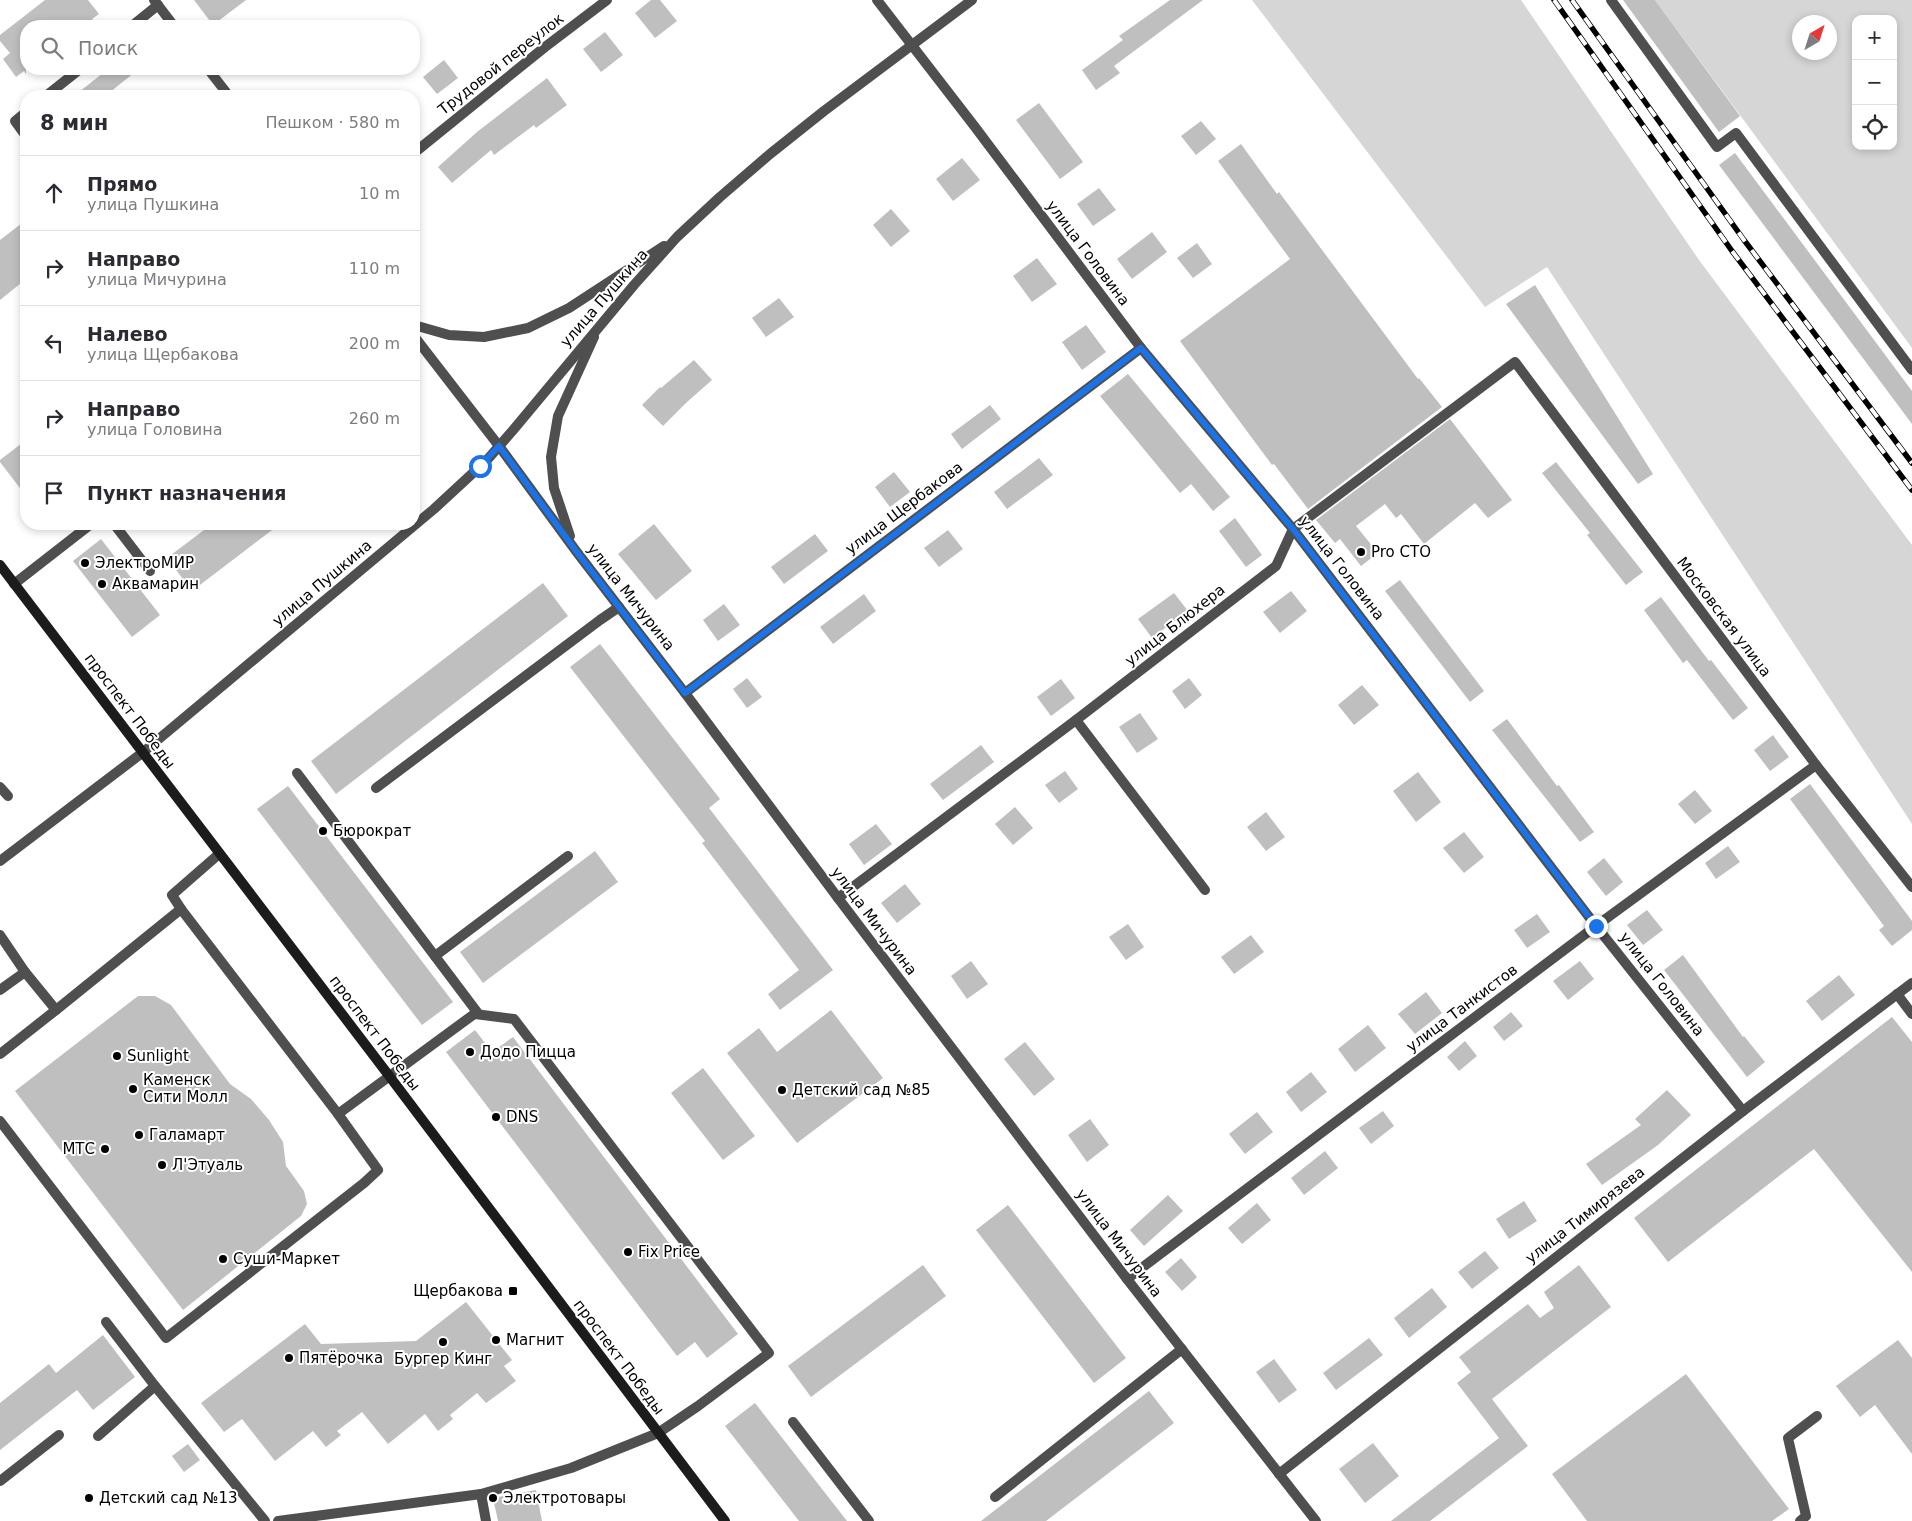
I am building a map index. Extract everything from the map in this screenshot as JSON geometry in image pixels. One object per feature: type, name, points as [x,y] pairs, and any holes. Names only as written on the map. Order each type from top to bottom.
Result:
[{"type":"main road","name":"проспект Победы","points":[[0,565],[725,1521]]},
{"type":"street","name":"Трудовой переулок","points":[[420,148],[545,47],[607,0]]},
{"type":"street","name":"улица Головина","points":[[877,0],[976,127],[1141,348],[1293,529],[1596,926],[1743,1111]]},
{"type":"street","name":"улица Пушкина","points":[[420,521],[470,476],[499,446],[601,322],[677,238],[763,160],[827,109],[972,0]]},
{"type":"street","points":[[1611,0],[1717,147],[1736,133],[1912,370]]},
{"type":"street","points":[[139,20],[159,2],[170,20]]},
{"type":"street","points":[[54,90],[72,75]]},
{"type":"street","points":[[213,75],[224,90]]},
{"type":"street","points":[[20,117],[15,121],[20,128]]},
{"type":"street","points":[[420,327],[449,335],[484,337],[528,328],[569,308],[677,238]]},
{"type":"street","points":[[576,551],[562,516],[554,488],[552,457],[558,416],[601,322]]},
{"type":"street","name":"улица Мичурина","points":[[420,344],[1127,1278],[1316,1521]]},
{"type":"street","name":"улица Щербакова","points":[[685,693],[1141,348]]},
{"type":"street","name":"улица Блюхера","points":[[838,898],[1076,720],[1276,566],[1293,529],[1515,362]]},
{"type":"street","name":"Московская улица","points":[[1515,362],[1816,765],[1912,887]]},
{"type":"street","points":[[14,584],[83,530]]},
{"type":"street","points":[[119,530],[150,571]]},
{"type":"street","name":"улица Пушкина","points":[[0,861],[142,753],[409,530]]},
{"type":"street","points":[[376,788],[619,607]]},
{"type":"street","points":[[1076,720],[1205,890]]},
{"type":"street","name":"улица Танкистов","points":[[1127,1278],[1596,926],[1816,765]]},
{"type":"street","points":[[297,773],[477,1012],[475,1014]]},
{"type":"street","points":[[0,787],[8,796]]},
{"type":"street","points":[[0,1120],[166,1338],[378,1170],[338,1114],[172,895],[219,854]]},
{"type":"street","points":[[435,956],[568,856]]},
{"type":"street","points":[[0,1054],[181,909]]},
{"type":"street","points":[[0,935],[25,972],[56,1010]]},
{"type":"street","points":[[0,990],[25,972]]},
{"type":"street","name":"улица Тимирязева","points":[[1279,1474],[1743,1111],[1912,983]]},
{"type":"street","points":[[1896,994],[1912,1014]]},
{"type":"street","points":[[278,1521],[481,1494],[572,1468],[658,1433],[769,1353],[514,1019],[475,1014],[338,1114]]},
{"type":"street","points":[[106,1322],[264,1521]]},
{"type":"street","points":[[995,1497],[1182,1349]]},
{"type":"street","points":[[98,1436],[156,1386]]},
{"type":"street","points":[[1800,1521],[1806,1516],[1788,1438],[1816,1416]]},
{"type":"street","points":[[793,1422],[870,1521]]},
{"type":"street","points":[[0,1481],[59,1435]]},
{"type":"street","points":[[481,1494],[486,1521]]},
{"type":"shaded area","points":[[1252,0],[1521,0],[1699,260],[1912,545],[1912,824],[1547,267],[1485,307]]},
{"type":"shaded area","points":[[1655,0],[1912,0],[1912,348]]},
{"type":"building","points":[[45,0],[88,0],[99,14],[93,20],[20,20],[20,74],[16,77],[3,59],[10,53],[0,41],[0,35]]},
{"type":"building","points":[[194,0],[246,0],[220,20],[209,20]]},
{"type":"building","points":[[651,0],[660,0],[677,21],[655,38],[635,13]]},
{"type":"building","points":[[1170,0],[1203,0],[1114,66],[1120,73],[1096,90],[1082,70],[1123,40],[1119,36]]},
{"type":"building","points":[[1623,0],[1655,0],[1740,116],[1719,132]]},
{"type":"building","points":[[605,32],[623,55],[601,72],[583,49]]},
{"type":"building","points":[[444,60],[458,78],[437,94],[423,77]]},
{"type":"building","points":[[100,75],[131,75],[113,90],[82,90]]},
{"type":"building","points":[[547,78],[567,105],[536,128],[534,125],[494,155],[491,150],[452,183],[438,167],[477,132]]},
{"type":"building","points":[[1039,103],[1083,162],[1060,179],[1016,120]]},
{"type":"building","points":[[1201,121],[1216,139],[1196,155],[1181,136]]},
{"type":"building","points":[[1241,144],[1418,379],[1442,407],[1308,509],[1274,464],[1272,465],[1180,341],[1290,259],[1218,161]]},
{"type":"building","points":[[1735,153],[1912,391],[1912,424],[1719,165]]},
{"type":"building","points":[[962,158],[980,180],[953,201],[936,179]]},
{"type":"building","points":[[1099,188],[1116,210],[1093,226],[1077,204]]},
{"type":"building","points":[[891,209],[910,231],[891,247],[873,225]]},
{"type":"building","points":[[20,225],[20,284],[0,300],[0,240]]},
{"type":"building","points":[[1152,232],[1167,252],[1132,279],[1117,259]]},
{"type":"building","points":[[1197,243],[1212,264],[1193,278],[1177,258]]},
{"type":"building","points":[[1037,258],[1057,284],[1032,302],[1013,276]]},
{"type":"building","points":[[1535,285],[1653,474],[1638,484],[1506,304]]},
{"type":"building","points":[[779,298],[794,317],[766,337],[752,318]]},
{"type":"building","points":[[1086,325],[1106,352],[1082,370],[1062,342]]},
{"type":"building","points":[[694,360],[712,380],[663,426],[642,405],[660,387]]},
{"type":"building","points":[[1128,374],[1230,497],[1213,511],[1191,484],[1180,493],[1100,396]]},
{"type":"building","points":[[990,405],[1001,419],[962,449],[951,434]]},
{"type":"building","points":[[1450,419],[1512,500],[1488,518],[1475,503],[1424,544],[1401,514],[1396,518],[1385,504],[1356,526],[1378,553],[1361,566],[1340,539],[1335,543],[1316,520]]},
{"type":"building","points":[[20,445],[20,488],[0,462],[0,460]]},
{"type":"building","points":[[1039,458],[1053,475],[1007,509],[994,492]]},
{"type":"building","points":[[1556,462],[1643,572],[1626,585],[1587,535],[1590,533],[1542,473]]},
{"type":"building","points":[[894,472],[910,492],[890,507],[875,487]]},
{"type":"building","points":[[1235,518],[1262,555],[1246,567],[1219,531]]},
{"type":"building","points":[[654,524],[692,571],[656,600],[618,554]]},
{"type":"building","points":[[204,530],[272,530],[192,591],[167,558]]},
{"type":"building","points":[[948,530],[963,549],[939,567],[924,548]]},
{"type":"building","points":[[815,534],[828,551],[784,584],[771,567]]},
{"type":"building","points":[[101,539],[160,615],[132,637],[73,561]]},
{"type":"building","points":[[1400,580],[1484,691],[1470,702],[1385,591]]},
{"type":"building","points":[[543,583],[568,616],[336,794],[311,761]]},
{"type":"building","points":[[1291,591],[1307,611],[1280,633],[1263,612]]},
{"type":"building","points":[[1174,593],[1188,611],[1152,638],[1138,619]]},
{"type":"building","points":[[864,594],[876,611],[833,644],[820,627]]},
{"type":"building","points":[[1661,597],[1709,661],[1711,660],[1748,708],[1733,720],[1687,660],[1683,663],[1644,610]]},
{"type":"building","points":[[724,604],[740,625],[718,641],[703,620]]},
{"type":"building","points":[[600,644],[720,799],[709,808],[833,970],[780,1010],[768,994],[799,970],[702,843],[705,841],[570,667]]},
{"type":"building","points":[[747,678],[762,697],[747,708],[733,689]]},
{"type":"building","points":[[1189,678],[1202,695],[1185,709],[1172,691]]},
{"type":"building","points":[[1061,679],[1075,698],[1051,716],[1037,697]]},
{"type":"building","points":[[1362,685],[1379,705],[1354,725],[1338,705]]},
{"type":"building","points":[[1140,713],[1158,739],[1137,753],[1119,727]]},
{"type":"building","points":[[1507,719],[1594,832],[1580,842],[1492,730]]},
{"type":"building","points":[[1773,735],[1789,757],[1770,771],[1754,750]]},
{"type":"building","points":[[981,745],[994,762],[943,800],[930,784]]},
{"type":"building","points":[[1065,771],[1078,789],[1059,803],[1045,785]]},
{"type":"building","points":[[1418,772],[1441,802],[1416,822],[1393,791]]},
{"type":"building","points":[[1810,784],[1912,921],[1912,930],[1892,946],[1879,930],[1884,926],[1790,799]]},
{"type":"building","points":[[288,786],[453,1002],[422,1025],[257,809]]},
{"type":"building","points":[[1695,790],[1712,811],[1695,824],[1678,804]]},
{"type":"building","points":[[1015,807],[1033,828],[1013,845],[995,824]]},
{"type":"building","points":[[1266,812],[1285,837],[1266,851],[1247,827]]},
{"type":"building","points":[[876,824],[892,844],[864,865],[849,844]]},
{"type":"building","points":[[1464,832],[1484,857],[1464,873],[1443,848]]},
{"type":"building","points":[[1728,846],[1740,862],[1716,879],[1705,863]]},
{"type":"building","points":[[595,851],[618,882],[483,983],[460,952]]},
{"type":"building","points":[[1604,858],[1623,882],[1606,896],[1587,872]]},
{"type":"building","points":[[905,884],[921,904],[897,923],[881,903]]},
{"type":"building","points":[[1647,910],[1663,930],[1643,945],[1627,925]]},
{"type":"building","points":[[1537,914],[1550,932],[1527,948],[1514,930]]},
{"type":"building","points":[[1128,924],[1144,947],[1126,960],[1109,937]]},
{"type":"building","points":[[1251,935],[1264,952],[1234,974],[1221,957]]},
{"type":"building","points":[[1683,955],[1743,1037],[1765,1062],[1747,1077],[1664,970]]},
{"type":"building","points":[[971,961],[988,984],[967,999],[951,976]]},
{"type":"building","points":[[1580,961],[1594,979],[1568,1000],[1553,981]]},
{"type":"building","points":[[1839,975],[1855,995],[1822,1021],[1806,1001]]},
{"type":"building","points":[[1426,992],[1442,1013],[1415,1034],[1398,1014]]},
{"type":"building","points":[[138,996],[155,996],[171,1005],[230,1084],[251,1099],[269,1120],[283,1142],[286,1166],[304,1191],[307,1204],[301,1216],[183,1310],[15,1091]]},
{"type":"building","points":[[831,1010],[883,1078],[797,1143],[727,1053],[759,1028],[777,1052]]},
{"type":"building","points":[[1511,1012],[1523,1026],[1504,1041],[1493,1027]]},
{"type":"building","points":[[1892,1017],[1912,1042],[1912,1272],[1814,1149],[1668,1262],[1634,1218]]},
{"type":"building","points":[[1368,1025],[1386,1048],[1355,1072],[1338,1049]]},
{"type":"building","points":[[475,1030],[492,1052],[513,1037],[738,1334],[707,1358],[695,1342],[677,1356],[446,1052]]},
{"type":"building","points":[[1465,1041],[1477,1056],[1459,1071],[1447,1057]]},
{"type":"building","points":[[1025,1042],[1055,1079],[1034,1096],[1004,1059]]},
{"type":"building","points":[[703,1068],[755,1136],[723,1160],[671,1093]]},
{"type":"building","points":[[1311,1072],[1327,1092],[1301,1112],[1286,1092]]},
{"type":"building","points":[[1667,1090],[1691,1115],[1658,1145],[1602,1185],[1586,1164],[1641,1125],[1635,1119]]},
{"type":"building","points":[[1383,1111],[1394,1126],[1371,1144],[1359,1128]]},
{"type":"building","points":[[1257,1112],[1273,1132],[1245,1154],[1229,1134]]},
{"type":"building","points":[[1090,1119],[1109,1145],[1087,1162],[1068,1135]]},
{"type":"building","points":[[1325,1151],[1338,1168],[1304,1195],[1291,1178]]},
{"type":"building","points":[[1168,1195],[1183,1211],[1144,1246],[1130,1230]]},
{"type":"building","points":[[1524,1201],[1537,1221],[1509,1239],[1496,1219]]},
{"type":"building","points":[[1257,1203],[1271,1220],[1242,1244],[1228,1228]]},
{"type":"building","points":[[1008,1205],[1126,1358],[1094,1383],[976,1230]]},
{"type":"building","points":[[1485,1251],[1499,1268],[1472,1289],[1458,1272]]},
{"type":"building","points":[[1181,1258],[1197,1277],[1182,1291],[1165,1272]]},
{"type":"building","points":[[923,1265],[946,1296],[811,1397],[788,1366]]},
{"type":"building","points":[[1579,1265],[1611,1307],[1492,1399],[1528,1446],[1430,1521],[1391,1521],[1499,1438],[1457,1383],[1471,1372],[1459,1357],[1528,1304],[1540,1318],[1554,1308],[1544,1292]]},
{"type":"building","points":[[1432,1288],[1447,1307],[1409,1338],[1394,1318]]},
{"type":"building","points":[[466,1302],[512,1360],[504,1366],[516,1381],[486,1403],[477,1393],[450,1415],[453,1419],[438,1431],[425,1414],[388,1444],[362,1412],[337,1431],[341,1435],[326,1447],[313,1431],[275,1461],[242,1419],[224,1432],[201,1403],[305,1324],[321,1344],[416,1341]]},
{"type":"building","points":[[103,1335],[135,1377],[93,1410],[77,1390],[0,1450],[0,1403],[49,1364],[56,1373]]},
{"type":"building","points":[[1369,1338],[1383,1355],[1336,1390],[1323,1373]]},
{"type":"building","points":[[1898,1340],[1912,1358],[1912,1454],[1875,1405],[1860,1417],[1836,1386]]},
{"type":"building","points":[[1274,1359],[1297,1390],[1279,1403],[1256,1372]]},
{"type":"building","points":[[1686,1374],[1789,1509],[1772,1521],[1587,1521],[1552,1474]]},
{"type":"building","points":[[1149,1391],[1174,1423],[1046,1521],[981,1521]]},
{"type":"building","points":[[755,1403],[847,1521],[799,1521],[725,1426]]},
{"type":"building","points":[[1373,1443],[1399,1476],[1365,1503],[1339,1469]]},
{"type":"building","points":[[188,1444],[200,1460],[184,1472],[172,1456]]},
{"type":"building","points":[[536,1490],[542,1521],[498,1521],[493,1498]]},
{"type":"railway","points":[[1554,0],[1732,251],[1912,490]]},
{"type":"railway","points":[[1572,0],[1744,240],[1912,463]]},
{"type":"place","name":"Pro СТО","points":[[1361,552]]},
{"type":"place","name":"ЭлектроМИР","points":[[85,563]]},
{"type":"place","name":"Аквамарин","points":[[102,584]]},
{"type":"place","name":"Бюрократ","points":[[323,831]]},
{"type":"place","name":"Додо Пицца","points":[[470,1052]]},
{"type":"place","name":"Sunlight","points":[[117,1056]]},
{"type":"place","name":"Каменск Сити Молл","points":[[133,1089]]},
{"type":"place","name":"Детский сад №85","points":[[782,1090]]},
{"type":"place","name":"DNS","points":[[496,1117]]},
{"type":"place","name":"Галамарт","points":[[139,1135]]},
{"type":"place","name":"МТС","points":[[105,1149]]},
{"type":"place","name":"Л'Этуаль","points":[[162,1165]]},
{"type":"place","name":"Fix Price","points":[[628,1252]]},
{"type":"place","name":"Суши-Маркет","points":[[223,1259]]},
{"type":"place","name":"Щербакова","points":[[513,1291]]},
{"type":"place","name":"Магнит","points":[[496,1340]]},
{"type":"place","name":"Бургер Кинг","points":[[443,1342]]},
{"type":"place","name":"Пятёрочка","points":[[289,1358]]},
{"type":"place","name":"Детский сад №13","points":[[89,1498]]},
{"type":"place","name":"Электротовары","points":[[493,1498]]},
{"type":"route","points":[[480,466],[499,446],[576,551],[685,693],[1141,348],[1293,529],[1596,926]]}]
